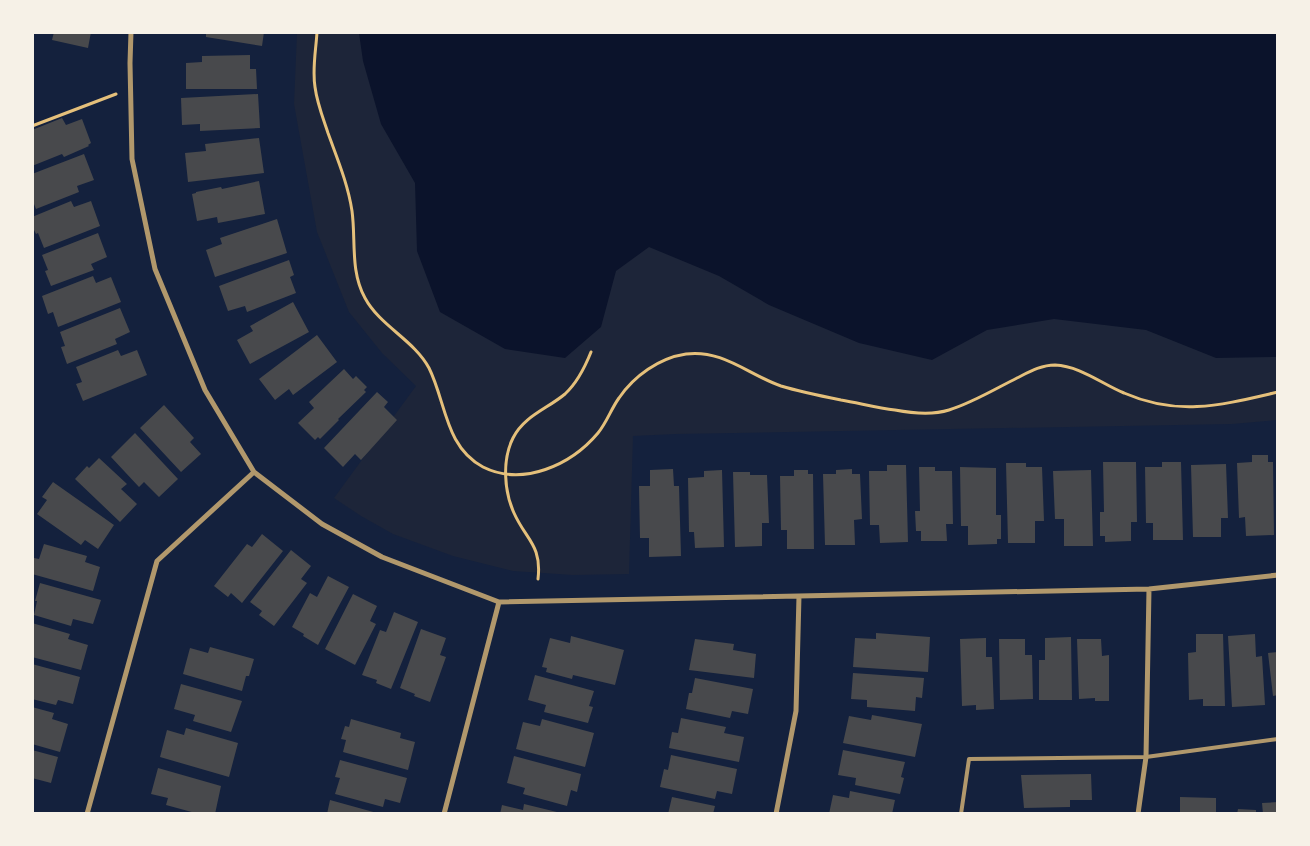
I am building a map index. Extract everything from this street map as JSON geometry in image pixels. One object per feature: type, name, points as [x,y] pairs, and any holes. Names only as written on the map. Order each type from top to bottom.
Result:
[{"type":"street","points":[[131,32],[132,158],[155,269],[205,390],[254,472],[322,524],[382,557],[500,602],[1149,589],[1278,575]]},
{"type":"street","points":[[87,814],[157,562],[254,472]]},
{"type":"street","points":[[1138,814],[1146,757],[1149,589]]},
{"type":"street","points":[[776,814],[796,711],[800,596]]},
{"type":"street","points":[[444,814],[500,602]]},
{"type":"lane","points":[[961,814],[969,759],[1146,757],[1278,739]]},
{"type":"path","points":[[317,32],[315,90],[349,199],[356,264],[363,294],[373,310],[426,364],[438,389],[449,427],[468,457],[506,476],[535,472],[554,466],[572,457],[598,434],[618,398],[634,381],[661,361],[686,354],[706,354],[724,359],[784,386],[883,408],[916,412],[946,411],[1033,370],[1054,366],[1080,371],[1147,402],[1174,407],[1190,408],[1223,404],[1278,392]]},
{"type":"path","points":[[32,126],[116,93],[131,92]]},
{"type":"path","points":[[538,579],[538,556],[514,513],[508,496],[506,460],[516,432],[533,415],[560,398],[571,388],[591,352]]},
{"type":"shaded area","points":[[297,33],[1277,33],[1277,420],[1232,424],[633,436],[629,574],[573,575],[513,571],[453,556],[393,534],[334,498],[416,386],[382,353],[349,312],[317,232],[294,104]]},
{"type":"shaded area","points":[[359,33],[1277,33],[1277,357],[1216,358],[1146,330],[1054,319],[987,330],[932,360],[859,343],[769,305],[719,276],[649,247],[616,271],[601,327],[565,358],[505,349],[440,312],[417,251],[415,183],[381,124],[363,61]]},
{"type":"building","points":[[54,32],[91,32],[88,48],[52,40]]},
{"type":"building","points":[[206,32],[264,32],[262,46],[206,37]]},
{"type":"building","points":[[250,55],[250,69],[256,69],[257,89],[186,89],[186,63],[202,62],[202,56]]},
{"type":"building","points":[[258,94],[260,128],[200,131],[200,124],[182,125],[181,98]]},
{"type":"building","points":[[62,118],[66,125],[82,119],[91,143],[89,146],[64,157],[62,154],[32,166],[32,130]]},
{"type":"building","points":[[259,138],[264,173],[188,182],[185,153],[206,151],[205,144]]},
{"type":"building","points":[[84,154],[94,180],[77,186],[79,192],[36,209],[32,199],[32,174]]},
{"type":"building","points":[[259,181],[265,214],[218,223],[217,217],[197,221],[192,194]]},
{"type":"building","points":[[71,201],[74,207],[91,201],[100,226],[44,248],[38,233],[36,234],[32,226],[32,217]]},
{"type":"building","points":[[277,219],[287,253],[215,277],[206,250],[222,244],[220,238]]},
{"type":"building","points":[[98,233],[107,257],[91,264],[94,270],[51,286],[45,271],[48,270],[42,255]]},
{"type":"building","points":[[289,260],[294,275],[290,277],[296,293],[247,312],[245,306],[228,311],[219,286]]},
{"type":"building","points":[[93,276],[96,283],[111,277],[121,302],[58,327],[53,312],[48,314],[42,296]]},
{"type":"building","points":[[293,302],[309,332],[250,364],[237,340],[253,331],[250,326]]},
{"type":"building","points":[[120,308],[130,332],[115,339],[117,344],[67,364],[61,347],[65,346],[60,332]]},
{"type":"building","points":[[317,335],[337,362],[293,395],[289,389],[275,400],[259,379]]},
{"type":"building","points":[[118,350],[121,356],[137,350],[147,375],[83,401],[76,384],[82,382],[76,367]]},
{"type":"building","points":[[344,369],[353,379],[356,376],[367,387],[364,390],[366,392],[320,439],[318,437],[315,440],[298,423],[314,408],[309,402]]},
{"type":"building","points":[[377,392],[388,402],[384,407],[397,420],[361,460],[355,454],[343,467],[324,448]]},
{"type":"building","points":[[164,405],[194,438],[190,442],[201,454],[181,472],[140,428]]},
{"type":"building","points":[[135,433],[178,479],[159,497],[144,482],[139,487],[111,457]]},
{"type":"building","points":[[1252,455],[1268,455],[1268,462],[1273,462],[1274,535],[1246,536],[1245,517],[1239,518],[1237,463],[1252,462]]},
{"type":"building","points":[[99,458],[127,484],[121,489],[137,504],[120,522],[75,479],[87,466],[89,468]]},
{"type":"building","points":[[1103,462],[1136,462],[1137,522],[1131,522],[1131,541],[1105,542],[1105,536],[1100,536],[1100,512],[1104,512]]},
{"type":"building","points":[[1162,462],[1181,462],[1183,540],[1153,540],[1153,523],[1146,523],[1145,467],[1162,467]]},
{"type":"building","points":[[1006,463],[1026,463],[1026,467],[1042,467],[1044,521],[1035,521],[1035,543],[1008,543]]},
{"type":"building","points":[[1226,464],[1228,518],[1221,518],[1221,537],[1193,537],[1191,465]]},
{"type":"building","points":[[887,465],[906,465],[908,542],[880,543],[879,525],[870,525],[869,471],[887,471]]},
{"type":"building","points":[[919,467],[935,467],[935,471],[952,471],[953,524],[946,524],[947,541],[921,541],[921,531],[916,531],[915,511],[920,511]]},
{"type":"building","points":[[960,467],[996,468],[996,515],[1001,515],[1001,539],[997,539],[997,544],[968,545],[968,526],[961,526]]},
{"type":"building","points":[[673,469],[674,486],[679,486],[681,556],[649,557],[649,538],[640,538],[639,486],[650,486],[650,470]]},
{"type":"building","points":[[852,469],[852,474],[860,474],[862,519],[854,520],[855,545],[825,545],[823,474],[836,474],[836,470]]},
{"type":"building","points":[[722,470],[724,547],[695,548],[694,532],[689,532],[688,478],[704,477],[704,471]]},
{"type":"building","points":[[794,470],[808,470],[808,474],[813,474],[814,549],[787,549],[787,530],[781,530],[780,476],[794,476]]},
{"type":"building","points":[[1091,470],[1093,546],[1064,546],[1064,519],[1055,519],[1053,471]]},
{"type":"building","points":[[733,472],[767,475],[769,523],[762,523],[762,546],[735,547]]},
{"type":"building","points":[[53,482],[114,525],[98,549],[85,540],[81,545],[37,514],[47,500],[42,497]]},
{"type":"building","points":[[262,534],[283,551],[242,603],[231,593],[228,597],[214,586],[247,544],[252,547]]},
{"type":"building","points":[[44,544],[87,556],[85,562],[100,567],[93,591],[32,574],[34,558],[39,559]]},
{"type":"building","points":[[291,550],[311,566],[301,579],[307,583],[274,626],[259,615],[262,611],[250,602]]},
{"type":"building","points":[[328,576],[349,587],[318,645],[292,627],[310,593],[317,597]]},
{"type":"building","points":[[40,583],[101,600],[93,624],[73,619],[71,626],[34,615],[37,601],[35,601]]},
{"type":"building","points":[[353,594],[377,606],[370,621],[376,624],[355,665],[325,649]]},
{"type":"building","points":[[394,612],[418,622],[391,689],[376,683],[377,680],[362,675],[380,630],[386,632]]},
{"type":"building","points":[[32,623],[70,634],[68,639],[88,645],[81,670],[32,657]]},
{"type":"building","points":[[421,629],[446,638],[440,655],[446,657],[430,702],[400,688]]},
{"type":"building","points":[[876,633],[930,637],[928,672],[853,667],[855,638],[876,639]]},
{"type":"building","points":[[1196,634],[1223,634],[1225,706],[1203,706],[1203,699],[1189,700],[1188,653],[1196,652]]},
{"type":"building","points":[[1255,634],[1256,657],[1262,656],[1265,705],[1232,707],[1228,636]]},
{"type":"building","points":[[571,636],[624,650],[615,685],[573,675],[572,679],[546,672],[547,668],[542,667],[550,638],[570,643]]},
{"type":"building","points":[[1071,637],[1072,700],[1039,700],[1039,660],[1045,660],[1045,638]]},
{"type":"building","points":[[986,638],[986,657],[992,657],[994,709],[976,710],[976,705],[962,706],[960,639]]},
{"type":"building","points":[[695,639],[734,644],[733,650],[756,654],[754,678],[689,670]]},
{"type":"building","points":[[999,639],[1025,639],[1025,655],[1032,655],[1033,699],[1000,700]]},
{"type":"building","points":[[1077,639],[1101,639],[1102,656],[1109,655],[1109,701],[1095,701],[1095,698],[1079,699]]},
{"type":"building","points":[[210,647],[254,659],[249,676],[246,676],[242,691],[183,674],[190,648],[208,653]]},
{"type":"building","points":[[1278,652],[1278,695],[1273,696],[1268,653]]},
{"type":"building","points":[[32,664],[80,677],[73,704],[58,700],[56,705],[32,699]]},
{"type":"building","points":[[853,673],[924,678],[922,698],[916,697],[915,711],[867,707],[867,700],[851,699]]},
{"type":"building","points":[[535,675],[594,691],[589,706],[593,707],[588,723],[544,712],[546,705],[528,700]]},
{"type":"building","points":[[695,678],[753,689],[748,714],[732,711],[730,718],[686,709],[689,693],[692,693]]},
{"type":"building","points":[[181,684],[242,701],[231,732],[193,721],[195,715],[174,709]]},
{"type":"building","points":[[32,707],[54,713],[52,719],[68,724],[60,752],[32,744]]},
{"type":"building","points":[[872,715],[922,724],[915,757],[843,743],[849,716],[871,720]]},
{"type":"building","points":[[681,718],[726,727],[724,733],[744,737],[739,762],[669,748],[672,732],[678,733]]},
{"type":"building","points":[[351,719],[401,733],[400,738],[415,742],[408,770],[343,752],[346,740],[341,739],[345,726],[349,727]]},
{"type":"building","points":[[542,719],[594,733],[585,767],[516,749],[523,722],[540,726]]},
{"type":"building","points":[[186,728],[238,743],[229,777],[160,757],[167,730],[184,735]]},
{"type":"building","points":[[32,750],[58,757],[51,783],[32,778]]},
{"type":"building","points":[[843,750],[905,762],[901,777],[904,778],[900,794],[855,785],[856,778],[838,775]]},
{"type":"building","points":[[671,755],[737,769],[732,794],[717,791],[715,799],[660,787],[664,769],[668,770]]},
{"type":"building","points":[[514,756],[581,774],[577,792],[571,790],[567,806],[523,794],[525,788],[507,783]]},
{"type":"building","points":[[340,760],[407,778],[400,803],[385,799],[383,807],[335,794],[340,778],[335,777]]},
{"type":"building","points":[[158,768],[221,786],[215,814],[199,814],[166,805],[168,798],[151,794]]},
{"type":"building","points":[[1091,774],[1092,800],[1070,800],[1070,807],[1024,808],[1021,775]]},
{"type":"building","points":[[850,791],[895,800],[892,814],[829,814],[833,795],[849,798]]},
{"type":"building","points":[[672,797],[715,806],[713,814],[668,814]]},
{"type":"building","points":[[1180,797],[1216,798],[1216,814],[1180,814]]},
{"type":"building","points":[[330,800],[377,813],[377,814],[327,814]]},
{"type":"building","points":[[1278,802],[1278,814],[1263,814],[1262,803]]},
{"type":"building","points":[[524,804],[561,814],[500,814],[502,805],[523,810]]},
{"type":"building","points":[[1238,809],[1256,810],[1256,814],[1237,814]]}]
